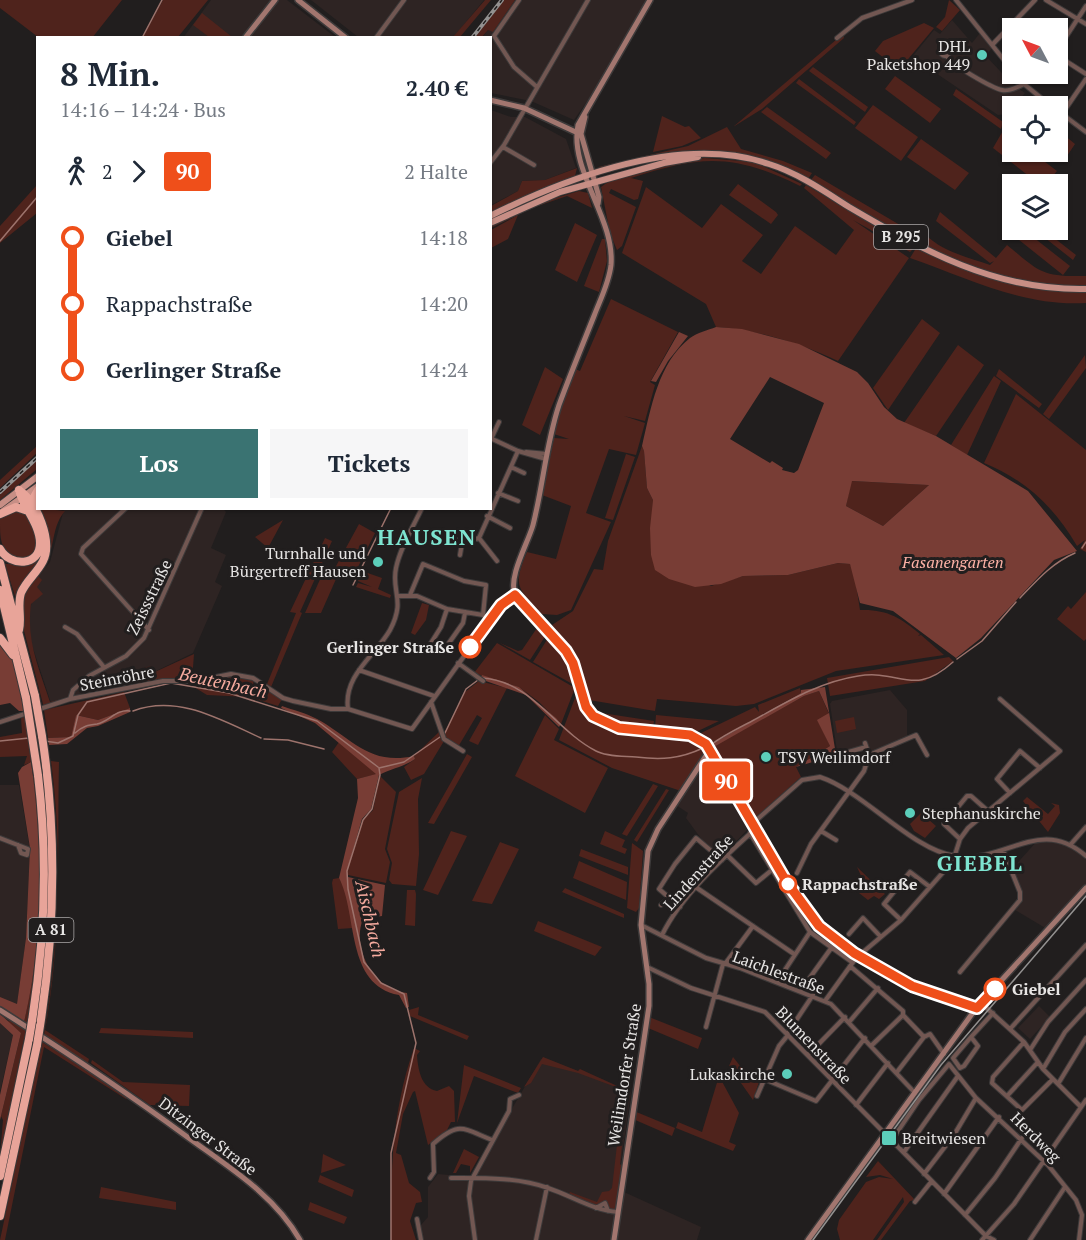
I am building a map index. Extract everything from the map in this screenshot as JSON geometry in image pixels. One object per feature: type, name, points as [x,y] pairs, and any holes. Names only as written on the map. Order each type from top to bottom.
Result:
[{"type":"highway","points":[[0,549],[7,558],[15,562],[27,562],[37,554],[40,540],[32,511],[36,492]]},
{"type":"highway","points":[[19,630],[20,595],[43,561],[46,551],[46,538],[21,494]]},
{"type":"highway","points":[[0,513],[16,507],[32,511]]},
{"type":"highway","name":"A 81","points":[[0,563],[35,696],[48,774],[53,892],[48,967],[37,1045],[0,1215]]},
{"type":"highway","name":"A 81","points":[[0,590],[26,698],[38,775],[43,818],[45,894],[40,965],[32,1022],[0,1176]]},
{"type":"highway","name":"A 81","points":[[0,638],[18,660]]},
{"type":"main road","points":[[249,36],[274,0]]},
{"type":"main road","points":[[298,0],[343,36]]},
{"type":"main road","points":[[650,0],[590,104],[579,134],[611,253],[609,276],[560,404],[533,525],[514,576],[515,595],[566,651],[573,663],[586,707],[593,716],[619,728],[696,736],[706,744],[752,828],[803,909],[819,926],[858,956],[912,986],[979,1005]]},
{"type":"main road","points":[[492,100],[524,108],[579,134]]},
{"type":"main road","name":"B 295","points":[[492,215],[534,194],[575,178],[609,170],[685,154],[751,158],[785,170],[930,253],[961,267],[1028,285],[1086,289]]},
{"type":"main road","name":"B 295","points":[[492,222],[542,199],[592,183],[664,163],[711,154]]},
{"type":"main road","points":[[586,163],[609,170]]},
{"type":"main road","points":[[575,178],[586,163]]},
{"type":"main road","points":[[592,183],[593,195],[598,206]]},
{"type":"main road","points":[[576,188],[587,190],[593,195]]},
{"type":"main road","points":[[0,513],[36,478]]},
{"type":"main road","points":[[0,505],[36,489]]},
{"type":"main road","name":"Weilimdorfer Straße","points":[[614,1240],[648,1006],[641,925],[648,851],[658,829],[708,751]]},
{"type":"main road","points":[[808,1240],[979,1005],[1086,888]]},
{"type":"main road","name":"Ditzinger Straße","points":[[0,1010],[88,1067],[256,1188],[285,1218],[300,1240]]},
{"type":"street","points":[[378,36],[405,0]]},
{"type":"street","points":[[519,0],[494,36],[514,67],[537,87]]},
{"type":"street","points":[[492,161],[503,147],[588,0]]},
{"type":"street","points":[[837,38],[862,18],[912,0]]},
{"type":"street","points":[[956,0],[1002,58]]},
{"type":"street","points":[[992,45],[1035,0]]},
{"type":"street","points":[[1046,0],[1086,24]]},
{"type":"street","points":[[1068,33],[1086,6]]},
{"type":"street","points":[[947,56],[963,71],[1000,90],[1008,90],[1019,84]]},
{"type":"street","points":[[1068,62],[1086,74]]},
{"type":"street","points":[[1068,105],[1086,79]]},
{"type":"street","points":[[1027,84],[1040,96]]},
{"type":"street","points":[[1068,118],[1086,132]]},
{"type":"street","points":[[503,147],[534,165]]},
{"type":"street","points":[[492,436],[499,422]]},
{"type":"street","points":[[492,438],[520,452],[547,456]]},
{"type":"street","points":[[492,506],[520,452]]},
{"type":"street","points":[[511,467],[524,472]]},
{"type":"street","points":[[498,493],[518,501]]},
{"type":"street","points":[[124,510],[81,552],[149,630]]},
{"type":"street","name":"Zeissstraße","points":[[70,699],[73,690],[103,666],[133,651],[149,630],[201,510]]},
{"type":"street","points":[[348,709],[352,686],[359,670],[389,632],[398,608],[396,566],[421,510]]},
{"type":"street","points":[[452,538],[462,543],[479,538],[485,529],[490,510]]},
{"type":"street","points":[[487,516],[510,528]]},
{"type":"street","points":[[479,538],[497,561]]},
{"type":"street","points":[[460,555],[462,543]]},
{"type":"street","points":[[410,595],[423,564],[464,581],[486,585],[483,615]]},
{"type":"street","points":[[399,596],[410,595],[447,609],[483,615],[491,619]]},
{"type":"street","points":[[463,751],[444,739],[430,702],[491,619],[505,602],[515,595]]},
{"type":"street","points":[[447,609],[441,627],[431,643],[433,647],[444,650],[463,624],[465,613]]},
{"type":"street","points":[[65,627],[77,634],[103,666]]},
{"type":"street","points":[[458,663],[480,679]]},
{"type":"street","points":[[359,670],[434,696]]},
{"type":"street","name":"Steinröhre","points":[[70,699],[163,681],[196,681],[231,674],[253,678],[283,698],[331,710],[348,709],[410,729],[416,726],[430,702]]},
{"type":"street","points":[[0,722],[70,699]]},
{"type":"street","points":[[825,1001],[858,956],[901,920],[930,887],[954,856],[960,839],[974,822],[1060,751],[1000,699]]},
{"type":"street","points":[[869,755],[916,735],[927,755]]},
{"type":"street","points":[[797,873],[821,831],[864,771],[869,755],[865,745],[821,760]]},
{"type":"street","points":[[1010,793],[997,779],[1020,751],[1040,768]]},
{"type":"street","name":"Lindenstraße","points":[[662,935],[680,907],[722,860],[752,828],[808,778],[826,779],[927,845],[954,856]]},
{"type":"street","points":[[960,839],[944,824],[967,796],[971,796],[988,811]]},
{"type":"street","points":[[1071,844],[1086,827]]},
{"type":"street","points":[[752,828],[810,932],[832,947],[903,1011],[903,1015],[924,1037]]},
{"type":"street","points":[[821,831],[836,840]]},
{"type":"street","points":[[0,838],[18,845]]},
{"type":"street","points":[[680,907],[659,889],[696,838],[722,860]]},
{"type":"street","points":[[954,856],[976,856],[1043,838],[1071,844],[1086,856]]},
{"type":"street","points":[[960,972],[1020,900],[1020,892],[1003,850]]},
{"type":"street","points":[[727,855],[756,883],[773,869]]},
{"type":"street","points":[[901,920],[884,904],[910,872],[930,887]]},
{"type":"street","points":[[697,888],[794,954]]},
{"type":"street","points":[[661,905],[668,898]]},
{"type":"street","points":[[849,934],[863,918],[880,936]]},
{"type":"street","name":"Laichlestraße","points":[[641,925],[724,964],[801,990],[825,1001],[850,1021],[916,1093]]},
{"type":"street","points":[[706,1027],[724,964],[753,926]]},
{"type":"street","points":[[777,982],[810,932]]},
{"type":"street","points":[[1010,1029],[1086,945]]},
{"type":"street","points":[[801,990],[832,947]]},
{"type":"street","points":[[1082,951],[1086,957]]},
{"type":"street","name":"Blumenstraße","points":[[646,968],[655,969],[691,988],[759,1008],[788,1034],[904,1152],[984,1238],[994,1240]]},
{"type":"street","points":[[1030,1050],[1048,1022],[1086,980]]},
{"type":"street","points":[[850,1021],[878,988]]},
{"type":"street","points":[[758,1096],[779,1044],[813,995]]},
{"type":"street","points":[[979,1005],[993,1013],[1023,1042],[1043,1069],[1080,1107]]},
{"type":"street","points":[[1043,1069],[1065,1032],[1086,1009]]},
{"type":"street","points":[[970,1037],[978,1046],[964,1066],[960,1068],[953,1058],[970,1037],[993,1013]]},
{"type":"street","points":[[872,1046],[903,1015]]},
{"type":"street","points":[[808,1055],[845,1017]]},
{"type":"street","points":[[897,1072],[924,1037],[930,1034],[944,1054]]},
{"type":"street","points":[[764,1079],[814,1101],[818,1100],[831,1079],[865,1038]]},
{"type":"street","points":[[1058,1084],[1086,1038]]},
{"type":"street","points":[[1023,1042],[992,1080],[1022,1110],[1053,1079]]},
{"type":"street","points":[[1007,1095],[1038,1062]]},
{"type":"street","points":[[856,1105],[888,1063]]},
{"type":"street","name":"Herdweg","points":[[892,1140],[949,1064],[976,1098],[1022,1138],[1044,1160],[1065,1187],[1081,1210],[1079,1240]]},
{"type":"street","points":[[904,1152],[958,1076]]},
{"type":"street","points":[[474,1240],[469,1196],[472,1178],[509,1111],[510,1099],[519,1095]]},
{"type":"street","points":[[924,1174],[954,1135],[976,1098]]},
{"type":"street","points":[[984,1238],[1014,1204],[1086,1100]]},
{"type":"street","points":[[944,1194],[999,1117]]},
{"type":"street","points":[[430,1178],[434,1172],[433,1144],[453,1129],[461,1127],[492,1140]]},
{"type":"street","points":[[965,1215],[996,1178],[1022,1138]]},
{"type":"street","points":[[451,1178],[512,1180],[547,1187],[595,1208],[618,1212]]},
{"type":"street","points":[[915,1202],[931,1182]]},
{"type":"street","points":[[536,1240],[547,1187]]},
{"type":"street","points":[[1030,1240],[1065,1187]]},
{"type":"street","points":[[417,1219],[421,1240]]},
{"type":"shaded area","points":[[0,0],[122,0],[94,36],[37,36],[0,8]]},
{"type":"shaded area","points":[[163,0],[208,0],[179,36],[144,36]]},
{"type":"shaded area","points":[[211,0],[287,0],[334,36],[184,36]]},
{"type":"shaded area","points":[[311,0],[484,0],[455,36],[357,36]]},
{"type":"shaded area","points":[[485,0],[491,0],[461,36],[454,36]]},
{"type":"shaded area","points":[[504,0],[515,0],[493,32],[488,30],[483,36],[474,36]]},
{"type":"shaded area","points":[[515,0],[650,0],[616,60],[574,120],[531,101],[492,93],[492,36],[484,36],[488,30],[493,31]]},
{"type":"shaded area","points":[[949,0],[960,10],[942,31],[936,27],[945,17]]},
{"type":"shaded area","points":[[202,13],[231,36],[208,36],[193,25]]},
{"type":"shaded area","points":[[952,20],[972,43],[980,33],[992,48],[986,56],[1002,73],[1002,84],[1012,84],[1025,93],[1023,96],[1002,96],[1002,115],[998,115],[912,57],[934,30],[940,34]]},
{"type":"shaded area","points":[[924,23],[934,28],[899,70],[875,51],[883,41]]},
{"type":"shaded area","points":[[843,34],[844,38],[762,109],[733,127]]},
{"type":"shaded area","points":[[813,67],[868,107],[865,112],[809,71]]},
{"type":"shaded area","points":[[895,76],[941,109],[930,123],[885,89]]},
{"type":"shaded area","points":[[799,79],[856,122],[854,125],[796,83]]},
{"type":"shaded area","points":[[956,89],[1002,121],[1001,129],[953,95]]},
{"type":"shaded area","points":[[873,105],[918,137],[901,161],[855,128]]},
{"type":"shaded area","points":[[767,107],[831,153],[826,159],[761,112]]},
{"type":"shaded area","points":[[492,110],[511,117],[525,117],[566,139],[576,168],[545,180],[522,181],[518,191],[492,204]]},
{"type":"shaded area","points":[[662,116],[685,127],[689,126],[701,138],[682,146],[653,152]]},
{"type":"shaded area","points":[[727,127],[741,149],[783,161],[812,173],[808,179],[752,157],[716,152],[678,153],[620,166],[598,167],[688,146]]},
{"type":"shaded area","points":[[1002,132],[1002,155],[993,148]]},
{"type":"shaded area","points":[[1068,138],[1075,144],[1068,154]]},
{"type":"shaded area","points":[[921,139],[969,173],[955,190],[907,157]]},
{"type":"shaded area","points":[[705,158],[754,162],[802,184],[800,186],[755,168],[717,161],[678,165],[631,178],[643,181],[638,199],[634,200],[611,189],[609,193],[636,207],[622,246],[617,250],[610,233],[601,187],[621,176],[635,172]]},
{"type":"shaded area","points":[[1011,162],[1045,162],[1057,171],[1054,174],[1026,174]]},
{"type":"shaded area","points":[[577,168],[575,176],[527,196],[492,214],[492,205],[518,191],[522,181],[545,180]]},
{"type":"shaded area","points":[[815,175],[922,238],[925,234],[939,245],[956,253],[990,265],[994,261],[990,263],[936,221],[940,212],[996,258],[1007,245],[1042,271],[1050,274],[1086,276],[1086,303],[1063,303],[1018,296],[910,258],[921,240],[918,243],[810,181]]},
{"type":"shaded area","points":[[738,184],[776,212],[778,215],[771,224],[729,195]]},
{"type":"shaded area","points":[[806,185],[913,249],[910,252],[853,220],[909,258],[838,361],[778,338],[716,327],[706,304],[622,253],[646,187],[702,228],[721,204],[763,235],[742,261],[761,274],[795,226],[836,255],[854,230],[804,188]]},
{"type":"shaded area","points":[[36,186],[36,214],[0,243],[0,226]]},
{"type":"shaded area","points":[[579,191],[588,193],[592,208],[567,196],[532,208],[492,228],[492,225],[552,199]]},
{"type":"shaded area","points":[[518,215],[508,239],[492,247],[492,229]]},
{"type":"shaded area","points":[[575,223],[597,235],[577,282],[555,270]]},
{"type":"shaded area","points":[[602,239],[605,239],[607,261],[599,292],[584,286]]},
{"type":"shaded area","points":[[1019,240],[1037,240],[1070,266],[1063,275]]},
{"type":"shaded area","points":[[1048,240],[1057,240],[1076,255],[1073,260]]},
{"type":"shaded area","points":[[611,299],[678,332],[650,382],[655,385],[645,421],[624,416],[645,423],[636,455],[609,449],[586,513],[611,522],[571,610],[557,615],[542,614],[523,592],[519,580],[520,573],[527,552],[556,559],[571,506],[542,495],[554,438],[569,439],[554,434],[573,368],[580,371]]},
{"type":"shaded area","points":[[922,319],[940,333],[888,410],[873,388]]},
{"type":"shaded area","points":[[958,345],[984,365],[936,436],[904,423]]},
{"type":"shaded area","points":[[1085,355],[1086,368],[1049,419],[1043,414]]},
{"type":"shaded area","points":[[545,367],[563,379],[540,435],[522,425]]},
{"type":"shaded area","points":[[999,369],[1042,404],[1039,408],[996,376]]},
{"type":"shaded area","points":[[994,376],[1001,381],[967,455],[951,445]]},
{"type":"shaded area","points":[[1016,394],[1086,450],[1086,552],[1080,549],[1085,540],[1077,546],[1059,519],[1038,497],[1013,478],[984,463]]},
{"type":"shaded area","points":[[642,446],[647,488],[653,500],[651,555],[711,586],[743,576],[788,575],[838,563],[850,564],[854,572],[860,610],[878,611],[900,619],[944,655],[836,671],[754,704],[736,706],[657,699],[655,711],[589,700],[575,656],[552,625],[573,611],[594,569],[603,570],[608,541]]},
{"type":"shaded area","points":[[36,447],[36,454],[0,488],[0,480]]},
{"type":"shaded area","points":[[626,454],[635,457],[613,520],[605,518]]},
{"type":"shaded area","points":[[36,459],[36,470],[0,500],[0,493]]},
{"type":"shaded area","points":[[851,481],[929,485],[883,526],[846,506]]},
{"type":"shaded area","points":[[14,509],[25,512],[36,539],[32,557],[16,561],[4,547],[0,533],[0,518]]},
{"type":"shaded area","points":[[38,510],[65,511],[57,526],[48,560],[38,576],[42,580],[37,587],[43,594],[31,604],[30,630],[35,654],[50,702],[58,700],[58,703],[44,708],[22,623],[23,591],[46,560]]},
{"type":"shaded area","points":[[64,510],[224,510],[226,512],[211,548],[226,555],[215,582],[222,586],[193,653],[156,671],[128,674],[137,685],[51,703],[28,633],[29,614],[38,576],[50,562]]},
{"type":"shaded area","points":[[283,520],[268,548],[255,537]]},
{"type":"shaded area","points":[[359,524],[375,533],[354,575],[340,570],[321,613],[305,613],[326,566],[335,568]]},
{"type":"shaded area","points":[[325,538],[332,541],[300,612],[302,613],[271,687],[267,684],[296,613],[290,612]]},
{"type":"shaded area","points":[[40,551],[43,555],[19,596],[15,596],[5,564],[19,564]]},
{"type":"shaded area","points":[[362,571],[382,578],[378,589],[391,595],[390,598],[356,587],[358,583],[372,587],[358,581]]},
{"type":"shaded area","points":[[1086,592],[1086,639],[1084,641],[1057,619],[1068,606],[1071,609]]},
{"type":"shaded area","points":[[422,603],[429,605],[426,620],[415,635],[411,633]]},
{"type":"shaded area","points":[[539,625],[546,635],[530,660],[500,643],[518,651],[522,650]]},
{"type":"shaded area","points":[[550,635],[570,663],[576,686],[533,662]]},
{"type":"shaded area","points":[[497,643],[575,688],[561,724],[539,702],[519,687],[474,673]]},
{"type":"shaded area","points":[[194,654],[192,681],[174,679],[137,685],[128,674],[150,666],[157,671]]},
{"type":"shaded area","points":[[949,657],[953,661],[925,681],[830,696],[827,678]]},
{"type":"shaded area","points":[[229,677],[254,680],[252,690],[254,696],[259,683],[282,699],[278,706],[249,697],[207,695],[194,687],[216,686],[216,679]]},
{"type":"shaded area","points":[[479,681],[507,688],[478,745],[469,741],[482,718],[477,715],[458,747],[443,735],[465,692]]},
{"type":"shaded area","points":[[800,688],[801,693],[710,744],[701,733],[755,707],[759,712],[758,705]]},
{"type":"shaded area","points":[[578,690],[587,712],[596,721],[608,727],[623,731],[674,736],[701,744],[704,755],[681,791],[612,768],[559,740]]},
{"type":"shaded area","points":[[890,690],[907,710],[907,737],[870,752],[868,746],[839,753],[830,704],[832,701]]},
{"type":"shaded area","name":"TSV Weilimdorf","points":[[819,691],[829,714],[824,733],[830,746],[796,767],[801,777],[756,817],[714,746],[804,696]]},
{"type":"shaded area","points":[[124,692],[130,708],[98,720],[76,715],[71,737],[48,738],[44,710]]},
{"type":"shaded area","points":[[595,712],[654,721],[653,728],[619,723]]},
{"type":"shaded area","points":[[545,715],[559,729],[554,740],[608,768],[585,813],[515,776]]},
{"type":"shaded area","points":[[656,715],[719,721],[698,731],[655,728]]},
{"type":"shaded area","points":[[25,716],[31,762],[24,765],[27,756],[0,757],[0,737],[22,733],[21,717]]},
{"type":"shaded area","points":[[854,717],[856,729],[837,733],[835,721]]},
{"type":"shaded area","points":[[440,731],[444,741],[424,774],[411,780],[404,767],[415,759],[414,756]]},
{"type":"shaded area","points":[[339,742],[377,774],[357,779],[332,752]]},
{"type":"shaded area","points":[[467,754],[472,757],[434,824],[428,823]]},
{"type":"shaded area","points":[[51,761],[59,762],[58,864],[57,829]]},
{"type":"shaded area","points":[[710,765],[749,828],[721,857],[705,844],[686,818],[688,813],[676,805],[699,774]]},
{"type":"shaded area","points":[[34,776],[39,838],[40,900],[36,962],[27,1024],[24,1022],[34,962],[39,900],[38,838],[32,777]]},
{"type":"shaded area","points":[[380,776],[396,792],[385,849],[390,862],[386,883],[348,875],[347,871],[363,820],[373,810]]},
{"type":"shaded area","points":[[422,778],[418,799],[419,854],[416,886],[392,884],[389,880],[392,863],[387,849],[399,792]]},
{"type":"shaded area","points":[[653,784],[658,786],[627,836],[622,834]]},
{"type":"shaded area","points":[[0,785],[19,785],[30,849],[26,938],[13,1035],[0,1092]]},
{"type":"shaded area","points":[[666,789],[669,790],[637,842],[634,840]]},
{"type":"shaded area","points":[[1027,797],[1048,814],[1055,806],[1051,803],[1059,805],[1060,813],[1048,832],[1023,801]]},
{"type":"shaded area","points":[[921,813],[936,826],[925,838],[914,831],[910,824]]},
{"type":"shaded area","points":[[451,831],[467,836],[438,895],[423,890]]},
{"type":"shaded area","points":[[605,831],[625,840],[622,847],[627,849],[625,854],[600,844]]},
{"type":"shaded area","points":[[1045,839],[1072,846],[1086,858],[1086,884],[1047,929],[1015,910],[1019,905],[1022,890],[1012,869],[1038,840]]},
{"type":"shaded area","points":[[500,842],[519,849],[492,904],[472,901]]},
{"type":"shaded area","points":[[632,843],[643,851],[639,908],[636,912],[627,908]]},
{"type":"shaded area","points":[[581,849],[628,867],[628,875],[579,856]]},
{"type":"shaded area","points":[[579,861],[627,882],[626,900],[573,878]]},
{"type":"shaded area","points":[[857,867],[885,894],[879,899],[874,896],[868,900],[859,893],[864,882]]},
{"type":"shaded area","points":[[339,878],[346,891],[353,928],[338,929],[332,883],[333,879]]},
{"type":"shaded area","points":[[565,888],[624,914],[624,918],[562,892]]},
{"type":"shaded area","points":[[407,890],[415,890],[416,894],[415,926],[405,925]]},
{"type":"shaded area","points":[[538,921],[602,947],[595,956],[534,931]]},
{"type":"shaded area","points":[[55,940],[54,963],[50,997],[45,1030],[89,1059],[88,1063],[44,1035]]},
{"type":"shaded area","points":[[1039,1006],[1050,1017],[1030,1039],[1018,1028]]},
{"type":"shaded area","points":[[419,1007],[418,1015],[469,1036],[467,1040],[410,1016],[409,1010]]},
{"type":"shaded area","points":[[0,1012],[26,1029],[0,1156],[3,1120],[1,1116],[21,1033],[6,1022],[10,1021]]},
{"type":"shaded area","points":[[649,1017],[702,1038],[698,1049],[648,1028]]},
{"type":"shaded area","points":[[101,1028],[193,1032],[193,1038],[99,1033]]},
{"type":"shaded area","points":[[42,1042],[128,1096],[126,1099],[44,1047],[5,1240],[0,1240]]},
{"type":"shaded area","points":[[414,1048],[420,1051],[417,1055],[418,1066],[427,1086],[437,1091],[449,1086],[454,1091],[455,1122],[451,1122],[447,1130],[428,1145],[415,1091],[413,1092],[403,1114],[396,1153],[401,1155],[409,1183],[420,1192],[422,1202],[416,1203],[410,1221],[416,1240],[391,1240],[394,1143],[406,1072]]},
{"type":"shaded area","points":[[543,1057],[578,1071],[580,1069],[630,1092],[624,1130],[617,1129],[624,1090],[578,1073],[542,1064],[531,1083],[524,1087]]},
{"type":"shaded area","points":[[733,1057],[749,1077],[760,1079],[753,1100],[729,1066]]},
{"type":"shaded area","points":[[541,1059],[600,1078],[631,1092],[614,1212],[618,1212],[620,1191],[624,1192],[701,1227],[697,1240],[422,1240],[421,1225],[428,1217],[428,1187],[438,1174],[472,1177]]},
{"type":"shaded area","points":[[92,1060],[123,1082],[190,1085],[189,1106],[150,1105],[91,1063]]},
{"type":"shaded area","points":[[464,1065],[521,1088],[518,1093],[474,1076],[457,1123]]},
{"type":"shaded area","points":[[719,1076],[739,1113],[729,1142],[736,1145],[733,1151],[676,1128],[678,1122],[702,1132]]},
{"type":"shaded area","points":[[634,1111],[675,1128],[672,1136],[633,1119]]},
{"type":"shaded area","points":[[617,1145],[622,1145],[620,1164],[622,1166],[620,1198],[615,1209],[608,1211],[568,1197],[570,1192],[597,1202],[602,1192],[612,1188]]},
{"type":"shaded area","points":[[464,1149],[479,1157],[470,1173],[470,1166],[461,1164],[456,1173],[453,1173]]},
{"type":"shaded area","points":[[323,1154],[346,1165],[321,1173]]},
{"type":"shaded area","points":[[878,1161],[915,1200],[910,1201],[881,1240],[877,1240],[904,1202],[903,1197],[873,1240],[840,1240],[837,1229],[839,1220],[866,1182],[879,1177],[893,1179],[880,1175],[866,1177]]},
{"type":"shaded area","points":[[320,1175],[354,1190],[352,1197],[318,1182]]},
{"type":"shaded area","points":[[101,1187],[176,1202],[176,1210],[99,1198]]},
{"type":"shaded area","points":[[310,1202],[347,1217],[344,1224],[308,1210]]},
{"type":"green space","name":"Fasanengarten","points":[[716,327],[742,329],[799,344],[857,372],[868,383],[884,407],[897,419],[936,436],[1028,491],[1077,551],[1054,560],[981,638],[956,658],[893,611],[860,603],[850,564],[838,563],[788,575],[743,576],[721,584],[695,587],[669,579],[655,570],[651,555],[650,528],[653,500],[647,488],[642,446],[657,387],[670,360],[690,338]],"holes":[[[770,377],[824,403],[798,470],[794,473],[782,470],[783,468],[772,461],[770,463],[730,439]],[[852,481],[928,485],[929,485],[883,526],[846,506]]]},
{"type":"green space","points":[[679,332],[688,336],[668,361],[656,382],[651,381]]},
{"type":"green space","points":[[0,641],[11,656],[24,711],[19,711],[10,703],[0,705]]},
{"type":"green space","points":[[482,675],[519,687],[561,724],[559,727],[526,695],[483,680],[480,678]]},
{"type":"green space","points":[[825,687],[836,755],[796,767],[830,746],[817,720],[829,713],[819,691],[804,696],[712,748],[710,745],[801,693],[801,690]]},
{"type":"green space","points":[[282,706],[317,719],[373,754],[398,758],[414,756],[415,759],[411,762],[379,775],[371,809],[362,819],[347,871],[348,877],[385,885],[382,916],[363,919],[360,943],[368,966],[375,976],[385,985],[407,993],[409,1007],[406,1008],[399,995],[382,989],[370,978],[361,963],[345,893],[339,878],[358,798],[357,779],[376,774],[315,723],[281,708]]},
{"type":"green space","points":[[130,708],[130,712],[98,726],[87,728],[67,744],[49,745],[48,738],[71,737],[76,715],[98,720]]},
{"type":"green space","points":[[31,762],[38,826],[40,892],[31,991],[24,1022],[0,1007],[0,997],[17,1004],[26,938],[30,848],[18,773],[22,767]]},
{"type":"green space","points":[[0,1014],[21,1033],[0,1120],[0,1095],[13,1035],[0,1023]]},
{"type":"waterway","points":[[143,36],[162,0]]},
{"type":"waterway","points":[[0,241],[36,198]]},
{"type":"waterway","points":[[353,585],[390,510]]},
{"type":"waterway","points":[[1082,548],[1086,542]]},
{"type":"waterway","points":[[1020,598],[1052,567],[1075,553]]},
{"type":"waterway","points":[[957,659],[982,641],[1016,602]]},
{"type":"waterway","points":[[712,744],[791,700],[830,683],[873,675],[917,680],[939,673],[953,662]]},
{"type":"waterway","points":[[482,678],[500,681],[515,688],[529,697],[581,742],[600,753],[662,758],[678,756],[703,748]]},
{"type":"waterway","points":[[445,733],[466,689],[478,680]]},
{"type":"waterway","name":"Beutenbach","points":[[45,741],[58,743],[73,736],[78,715],[87,702],[171,683],[229,693],[317,721],[378,767]]},
{"type":"waterway","points":[[133,711],[150,707],[183,707],[215,717],[261,738]]},
{"type":"waterway","points":[[75,733],[83,727],[102,722],[117,713],[130,711]]},
{"type":"waterway","points":[[379,768],[404,762],[440,737]]},
{"type":"waterway","name":"Beutenbach","points":[[0,741],[29,738]]},
{"type":"waterway","points":[[264,739],[288,740],[324,749]]},
{"type":"waterway","name":"Aischbach","points":[[379,768],[380,775],[372,809],[363,820],[347,871],[348,889],[364,962],[381,983],[404,994],[416,1043],[391,1153],[391,1240]]},
{"type":"tram line","points":[[813,1240],[941,1065],[1086,896]]},
{"type":"railway","points":[[474,36],[502,0]]},
{"type":"railway","points":[[0,492],[36,459]]},
{"type":"bus line","name":"90","points":[[470,647],[501,605],[515,595],[566,651],[573,663],[586,707],[593,716],[619,728],[696,736],[706,744],[708,751],[714,756],[728,785],[803,909],[819,926],[854,953],[912,986],[969,1003],[977,1008],[995,989]]},
{"type":"place","name":"DHL Paketshop 449","points":[[982,55]]},
{"type":"place","name":"Turnhalle und Bürgertreff Hausen","points":[[378,562]]},
{"type":"place","name":"Gerlinger Straße","points":[[470,647]]},
{"type":"place","name":"TSV Weilimdorf","points":[[766,757]]},
{"type":"place","name":"Stephanuskirche","points":[[910,813]]},
{"type":"place","name":"Rappachstraße","points":[[788,884]]},
{"type":"place","name":"Giebel","points":[[995,989]]},
{"type":"place","name":"Lukaskirche","points":[[787,1074]]},
{"type":"place","name":"Breitwiesen","points":[[889,1138]]},
{"type":"district","name":"HAUSEN","points":[[427,537]]},
{"type":"district","name":"GIEBEL","points":[[980,863]]}]
